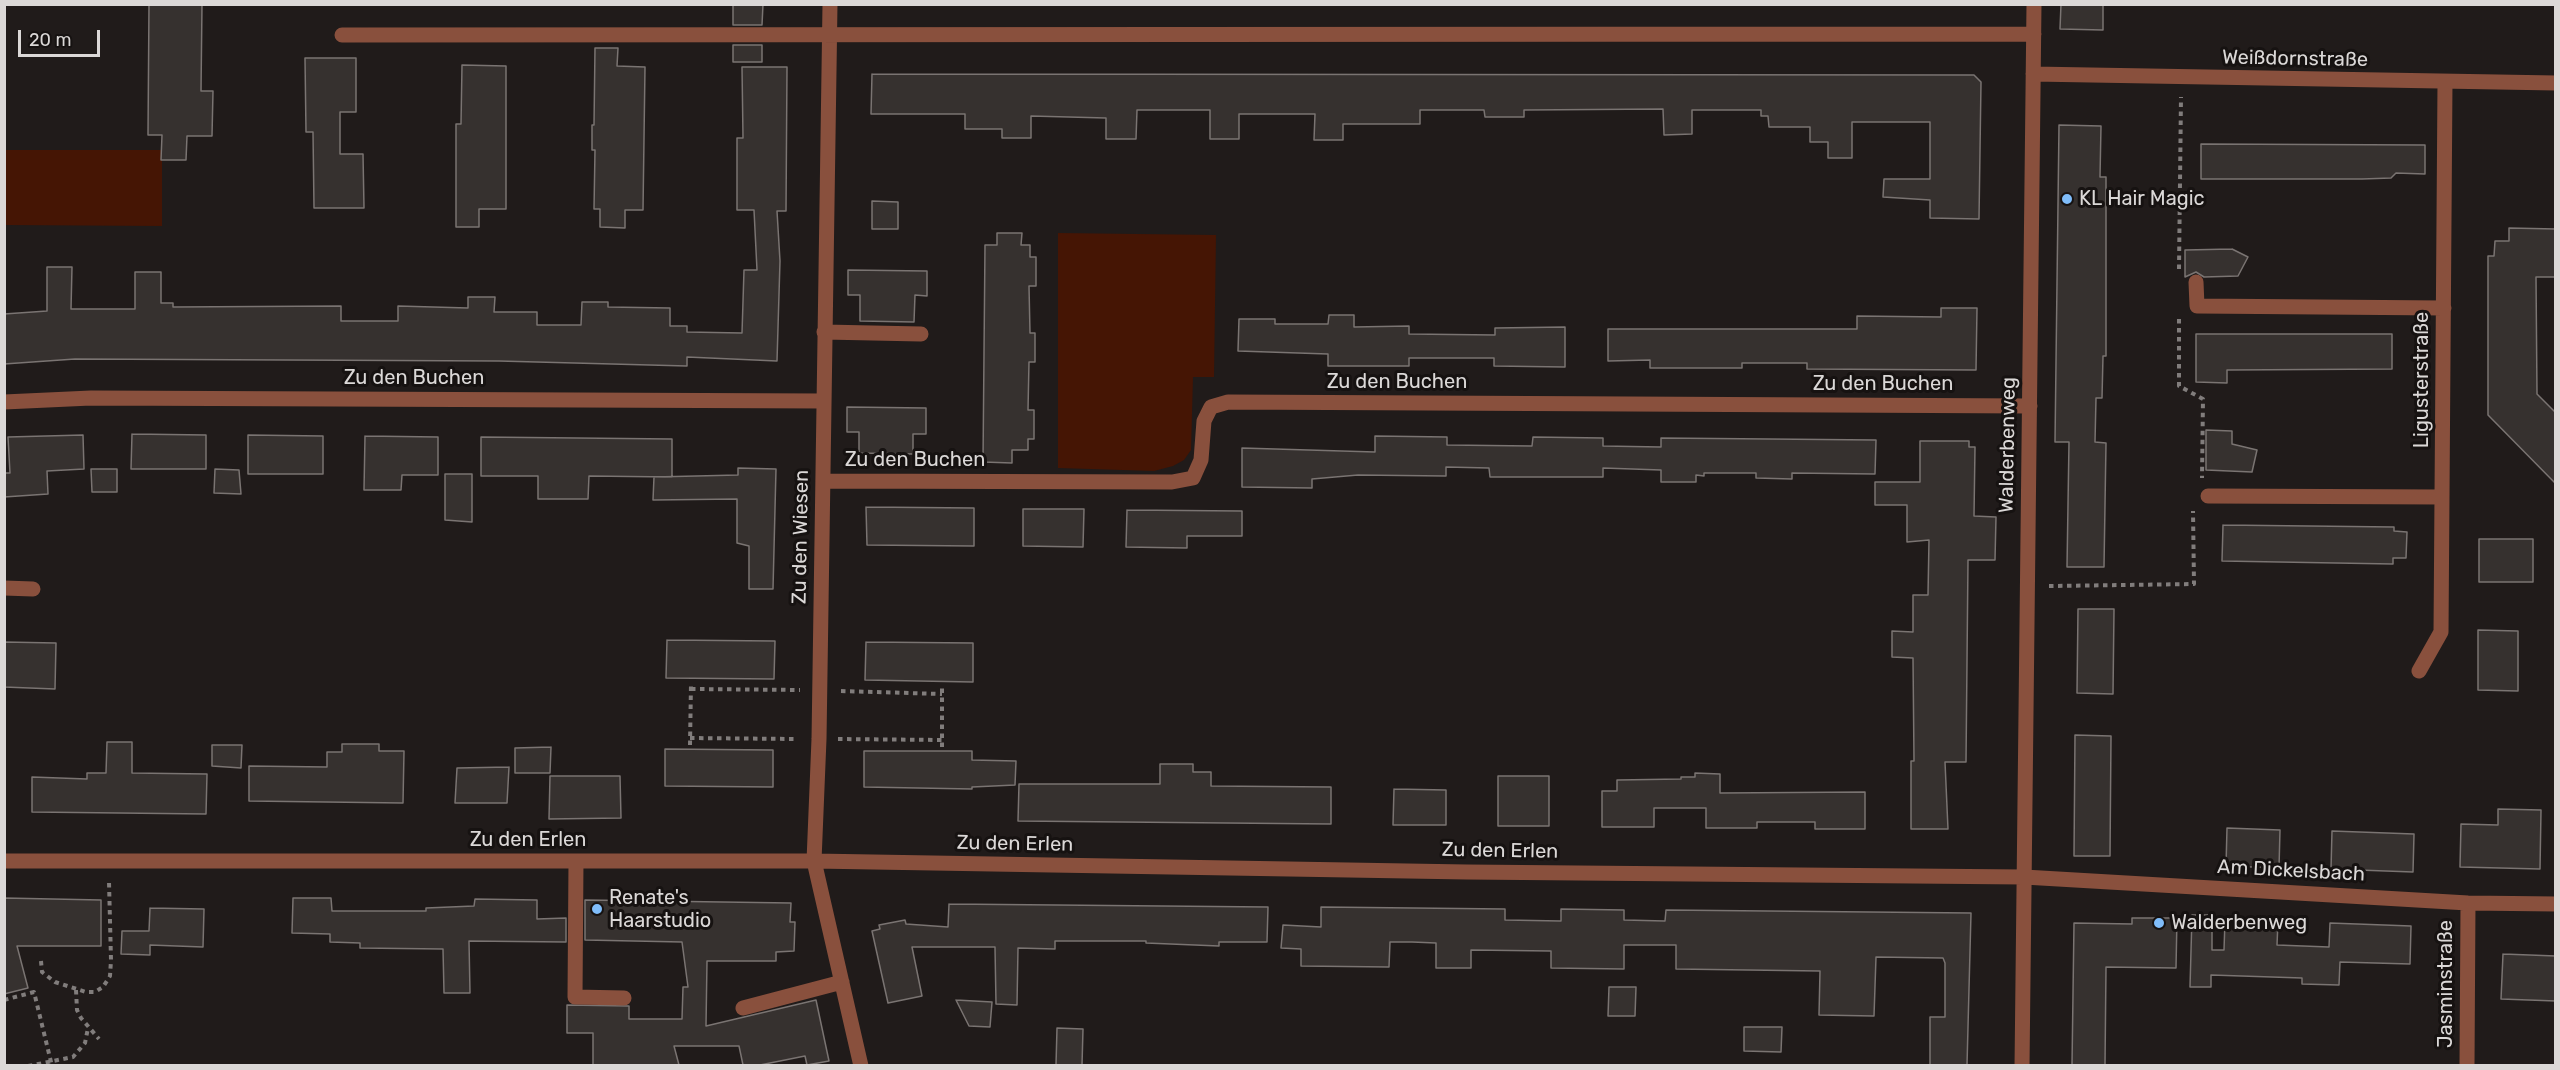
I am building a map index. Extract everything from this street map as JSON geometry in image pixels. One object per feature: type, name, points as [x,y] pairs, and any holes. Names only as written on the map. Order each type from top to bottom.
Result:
[{"type":"street","name":"Zu den Wiesen","points":[[830,4],[820,690],[814,861],[861,1065]]},
{"type":"street","name":"Walderbenweg","points":[[2022,1065],[2034,4]]},
{"type":"street","points":[[342,35],[2034,34]]},
{"type":"street","name":"Weißdornstraße","points":[[2033,75],[2556,83]]},
{"type":"street","name":"Ligusterstraße","points":[[2419,671],[2441,632],[2445,82]]},
{"type":"street","points":[[2196,282],[2197,306],[2444,308]]},
{"type":"street","points":[[824,332],[921,334]]},
{"type":"street","name":"Zu den Buchen","points":[[4,402],[91,398],[823,401]]},
{"type":"street","name":"Zu den Buchen","points":[[822,481],[1172,482],[1193,478],[1202,460],[1204,421],[1211,406],[1228,402],[2030,406]]},
{"type":"street","points":[[2205,496],[2442,497]]},
{"type":"street","points":[[4,588],[33,589]]},
{"type":"street","name":"Zu den Erlen","points":[[4,861],[814,861],[1443,872],[2024,877]]},
{"type":"street","points":[[576,861],[575,997],[624,998]]},
{"type":"street","name":"Am Dickelsbach","points":[[2024,877],[2468,903],[2556,904]]},
{"type":"street","name":"Jasminstraße","points":[[2467,1065],[2468,903]]},
{"type":"street","points":[[742,1008],[842,982]]},
{"type":"path","points":[[2179,272],[2181,77]]},
{"type":"path","points":[[2027,586],[2194,584],[2193,505],[2205,496],[2203,399],[2179,386],[2179,306],[2197,306]]},
{"type":"path","points":[[942,685],[942,747]]},
{"type":"path","points":[[690,746],[691,686],[942,694]]},
{"type":"path","points":[[41,962],[42,972],[47,979],[76,990],[95,992],[103,987],[110,976],[109,861]]},
{"type":"path","points":[[76,990],[78,1010],[88,1028],[99,1039]]},
{"type":"path","points":[[4,1000],[34,992],[52,1063]]},
{"type":"path","points":[[28,1065],[52,1063],[73,1057],[80,1051],[88,1028]]},
{"type":"shaded area","points":[[5,150],[162,150],[162,226],[5,225]]},
{"type":"shaded area","points":[[1058,233],[1216,235],[1214,377],[1193,377],[1191,450],[1184,460],[1173,466],[1154,471],[1058,468]]},
{"type":"building","points":[[149,4],[202,4],[201,91],[213,91],[212,136],[187,136],[186,160],[161,160],[162,135],[148,135]]},
{"type":"building","points":[[733,4],[763,4],[762,25],[733,25]]},
{"type":"building","points":[[2061,4],[2103,4],[2103,30],[2060,29]]},
{"type":"building","points":[[733,45],[762,45],[762,62],[733,62]]},
{"type":"building","points":[[595,48],[618,48],[617,66],[645,67],[643,210],[625,210],[625,228],[600,227],[600,209],[594,209],[595,150],[592,150],[592,125],[594,125]]},
{"type":"building","points":[[305,58],[356,58],[356,112],[340,112],[340,154],[363,154],[364,208],[314,208],[313,132],[306,132]]},
{"type":"building","points":[[462,65],[506,66],[506,209],[479,209],[479,227],[456,227],[456,124],[461,124]]},
{"type":"building","points":[[742,67],[787,67],[786,211],[777,211],[780,261],[777,361],[687,357],[687,366],[499,361],[75,359],[4,364],[4,314],[47,311],[47,267],[72,267],[71,309],[135,309],[135,272],[161,272],[161,303],[173,303],[173,307],[341,306],[341,321],[398,321],[398,306],[468,308],[468,297],[495,297],[494,312],[537,312],[537,325],[581,325],[582,302],[608,302],[608,307],[670,308],[670,326],[687,326],[687,332],[742,333],[744,270],[757,270],[754,210],[737,210],[737,138],[743,138]]},
{"type":"building","points":[[872,74],[1974,75],[1981,82],[1979,219],[1930,218],[1930,200],[1883,197],[1884,179],[1930,179],[1930,122],[1852,122],[1852,158],[1828,158],[1828,142],[1810,142],[1810,127],[1769,127],[1768,116],[1761,116],[1761,110],[1692,110],[1692,134],[1664,135],[1663,109],[1524,110],[1524,117],[1485,117],[1484,110],[1420,110],[1420,124],[1343,124],[1343,140],[1314,140],[1315,114],[1239,114],[1239,139],[1210,139],[1210,110],[1137,110],[1136,139],[1106,139],[1106,118],[1031,116],[1031,138],[1002,138],[1002,129],[965,129],[965,114],[871,114]]},
{"type":"building","points":[[2059,125],[2101,126],[2100,177],[2106,177],[2106,356],[2103,356],[2102,398],[2096,398],[2095,442],[2106,443],[2104,567],[2067,567],[2069,442],[2055,442]]},
{"type":"building","points":[[2201,144],[2425,145],[2425,174],[2396,173],[2391,178],[2362,179],[2201,179]]},
{"type":"building","points":[[872,201],[898,202],[898,229],[872,229]]},
{"type":"building","points":[[2509,228],[2556,229],[2556,277],[2536,277],[2537,394],[2556,413],[2556,484],[2488,415],[2488,256],[2494,256],[2495,241],[2509,241]]},
{"type":"building","points":[[997,233],[1022,233],[1021,245],[1030,245],[1030,257],[1036,257],[1036,286],[1029,286],[1030,333],[1035,333],[1035,362],[1029,362],[1028,410],[1034,410],[1034,439],[1028,439],[1028,450],[1012,450],[1012,463],[983,462],[985,245],[997,245]]},
{"type":"building","points":[[2232,249],[2248,257],[2238,276],[2204,277],[2196,272],[2185,277],[2185,250]]},
{"type":"building","points":[[848,270],[927,271],[927,296],[915,295],[914,322],[860,321],[860,295],[848,295]]},
{"type":"building","points":[[1941,308],[1977,308],[1976,370],[1807,369],[1807,363],[1742,363],[1742,368],[1650,368],[1650,360],[1608,361],[1608,329],[1857,329],[1857,316],[1941,317]]},
{"type":"building","points":[[1329,315],[1354,315],[1354,327],[1409,326],[1409,334],[1495,335],[1495,328],[1565,327],[1565,367],[1494,366],[1494,358],[1409,358],[1409,366],[1328,366],[1328,354],[1238,351],[1239,319],[1275,319],[1275,324],[1328,324]]},
{"type":"building","points":[[2196,334],[2392,334],[2392,369],[2227,370],[2227,383],[2196,382]]},
{"type":"building","points":[[847,407],[926,408],[926,434],[913,434],[913,454],[859,453],[859,432],[847,432]]},
{"type":"building","points":[[2206,430],[2232,431],[2232,444],[2257,450],[2252,472],[2206,470]]},
{"type":"building","points":[[132,434],[206,435],[206,469],[131,469]]},
{"type":"building","points":[[83,435],[84,469],[47,471],[48,494],[4,497],[4,473],[10,473],[8,437]]},
{"type":"building","points":[[248,435],[323,436],[323,474],[248,474]]},
{"type":"building","points":[[365,436],[438,437],[438,475],[402,475],[401,490],[364,490]]},
{"type":"building","points":[[1375,436],[1447,437],[1447,445],[1532,446],[1533,437],[1603,438],[1603,446],[1661,447],[1661,438],[1876,440],[1875,474],[1792,473],[1792,479],[1756,478],[1756,473],[1704,473],[1704,476],[1696,475],[1696,482],[1661,482],[1661,470],[1603,468],[1603,477],[1490,477],[1489,468],[1446,467],[1446,476],[1358,475],[1312,479],[1312,488],[1242,487],[1242,448],[1375,452]]},
{"type":"building","points":[[481,437],[672,439],[672,477],[589,476],[588,499],[538,499],[538,476],[481,476]]},
{"type":"building","points":[[1920,441],[1969,441],[1969,447],[1975,447],[1974,516],[1996,517],[1995,560],[1968,560],[1966,762],[1945,762],[1948,829],[1911,829],[1911,761],[1914,761],[1913,658],[1892,657],[1892,631],[1913,632],[1913,595],[1928,595],[1929,540],[1907,542],[1907,505],[1875,505],[1875,482],[1920,482]]},
{"type":"building","points":[[738,468],[776,469],[773,589],[749,589],[749,546],[737,543],[737,499],[653,500],[654,477],[738,475]]},
{"type":"building","points":[[91,469],[117,469],[117,492],[92,492]]},
{"type":"building","points":[[215,469],[239,470],[241,494],[214,493]]},
{"type":"building","points":[[445,474],[472,474],[472,522],[445,520]]},
{"type":"building","points":[[866,507],[974,508],[974,546],[867,545]]},
{"type":"building","points":[[1023,509],[1084,509],[1083,547],[1023,546]]},
{"type":"building","points":[[1127,510],[1242,511],[1242,536],[1187,536],[1187,548],[1126,547]]},
{"type":"building","points":[[2223,525],[2394,527],[2394,531],[2407,532],[2406,558],[2393,558],[2393,564],[2222,561]]},
{"type":"building","points":[[2479,539],[2533,539],[2533,582],[2479,582]]},
{"type":"building","points":[[2078,609],[2114,609],[2113,694],[2077,693]]},
{"type":"building","points":[[2478,630],[2518,631],[2518,691],[2478,690]]},
{"type":"building","points":[[667,640],[775,641],[774,679],[666,678]]},
{"type":"building","points":[[4,642],[56,643],[55,689],[4,687]]},
{"type":"building","points":[[866,642],[973,643],[973,682],[865,680]]},
{"type":"building","points":[[2075,735],[2111,736],[2110,856],[2074,856]]},
{"type":"building","points":[[107,742],[132,742],[132,773],[207,774],[206,814],[32,812],[32,777],[87,779],[87,773],[106,773]]},
{"type":"building","points":[[342,744],[379,744],[379,751],[404,751],[403,803],[249,801],[249,766],[327,767],[327,752],[342,752]]},
{"type":"building","points":[[212,745],[242,745],[241,768],[212,766]]},
{"type":"building","points":[[551,747],[550,773],[515,773],[515,748]]},
{"type":"building","points":[[665,749],[773,750],[773,787],[665,786]]},
{"type":"building","points":[[864,751],[972,751],[972,760],[1016,761],[1015,785],[972,787],[972,789],[864,787]]},
{"type":"building","points":[[1160,764],[1193,764],[1193,772],[1211,772],[1211,786],[1331,787],[1331,824],[1018,821],[1019,784],[1160,784]]},
{"type":"building","points":[[509,767],[507,803],[455,803],[457,768]]},
{"type":"building","points":[[1695,773],[1720,774],[1720,793],[1865,792],[1865,829],[1815,829],[1815,822],[1757,822],[1757,828],[1706,828],[1706,808],[1654,808],[1654,827],[1602,827],[1602,791],[1617,791],[1617,780],[1681,779],[1681,777],[1695,777]]},
{"type":"building","points":[[550,776],[620,776],[621,818],[549,819]]},
{"type":"building","points":[[1498,776],[1549,776],[1549,826],[1498,826]]},
{"type":"building","points":[[1394,789],[1446,790],[1446,825],[1393,825]]},
{"type":"building","points":[[2498,809],[2541,810],[2540,869],[2460,867],[2461,824],[2498,825]]},
{"type":"building","points":[[2227,828],[2280,830],[2279,868],[2226,866]]},
{"type":"building","points":[[2332,831],[2414,834],[2413,872],[2331,869]]},
{"type":"building","points":[[4,898],[101,900],[101,946],[17,946],[28,988],[4,994]]},
{"type":"building","points":[[293,898],[331,898],[332,911],[426,911],[426,908],[474,906],[475,899],[537,900],[537,919],[566,918],[566,942],[469,941],[470,993],[444,993],[443,949],[360,948],[360,943],[330,942],[330,934],[292,933]]},
{"type":"building","points":[[585,900],[791,903],[790,922],[795,922],[794,951],[776,952],[776,961],[707,961],[706,1026],[816,1000],[829,1061],[807,1065],[805,1056],[760,1065],[743,1065],[739,1046],[674,1046],[679,1065],[593,1065],[593,1033],[567,1033],[567,1005],[629,1006],[629,1019],[682,1019],[683,987],[688,987],[682,942],[585,940]]},
{"type":"building","points":[[949,904],[1268,907],[1267,942],[1219,942],[1219,946],[1146,943],[1146,941],[1055,941],[1055,949],[1018,948],[1017,1005],[996,1004],[995,947],[912,947],[922,996],[888,1003],[872,931],[880,929],[879,925],[905,920],[906,924],[948,927]]},
{"type":"building","points":[[1321,907],[1505,909],[1505,920],[1561,921],[1561,909],[1624,910],[1624,920],[1665,921],[1666,910],[1971,913],[1967,1065],[1930,1065],[1930,1017],[1945,1017],[1945,963],[1943,958],[1876,957],[1874,1016],[1819,1015],[1820,971],[1676,969],[1676,945],[1624,945],[1624,969],[1551,968],[1551,951],[1471,950],[1471,968],[1436,968],[1436,943],[1412,942],[1390,942],[1389,967],[1301,966],[1301,949],[1281,948],[1283,925],[1321,927]]},
{"type":"building","points":[[150,908],[204,909],[203,947],[150,945],[150,955],[121,954],[122,931],[149,931]]},
{"type":"building","points":[[2192,915],[2212,915],[2212,950],[2224,950],[2225,920],[2278,921],[2277,945],[2329,947],[2330,923],[2411,926],[2410,964],[2340,962],[2339,985],[2302,984],[2302,978],[2211,975],[2211,987],[2190,987]]},
{"type":"building","points":[[2132,918],[2177,918],[2176,968],[2106,967],[2105,1065],[2072,1065],[2074,923],[2132,924]]},
{"type":"building","points":[[2503,954],[2556,956],[2556,1001],[2501,999]]},
{"type":"building","points":[[1609,987],[1636,987],[1635,1016],[1608,1016]]},
{"type":"building","points":[[956,1000],[992,1002],[990,1027],[969,1026]]},
{"type":"building","points":[[1744,1027],[1782,1027],[1781,1052],[1744,1051]]},
{"type":"building","points":[[1057,1028],[1083,1029],[1082,1065],[1056,1065]]},
{"type":"place","name":"KL Hair Magic","points":[[2067,199]]},
{"type":"place","name":"Renate's Haarstudio","points":[[597,909]]},
{"type":"place","name":"Walderbenweg","points":[[2159,923]]}]
